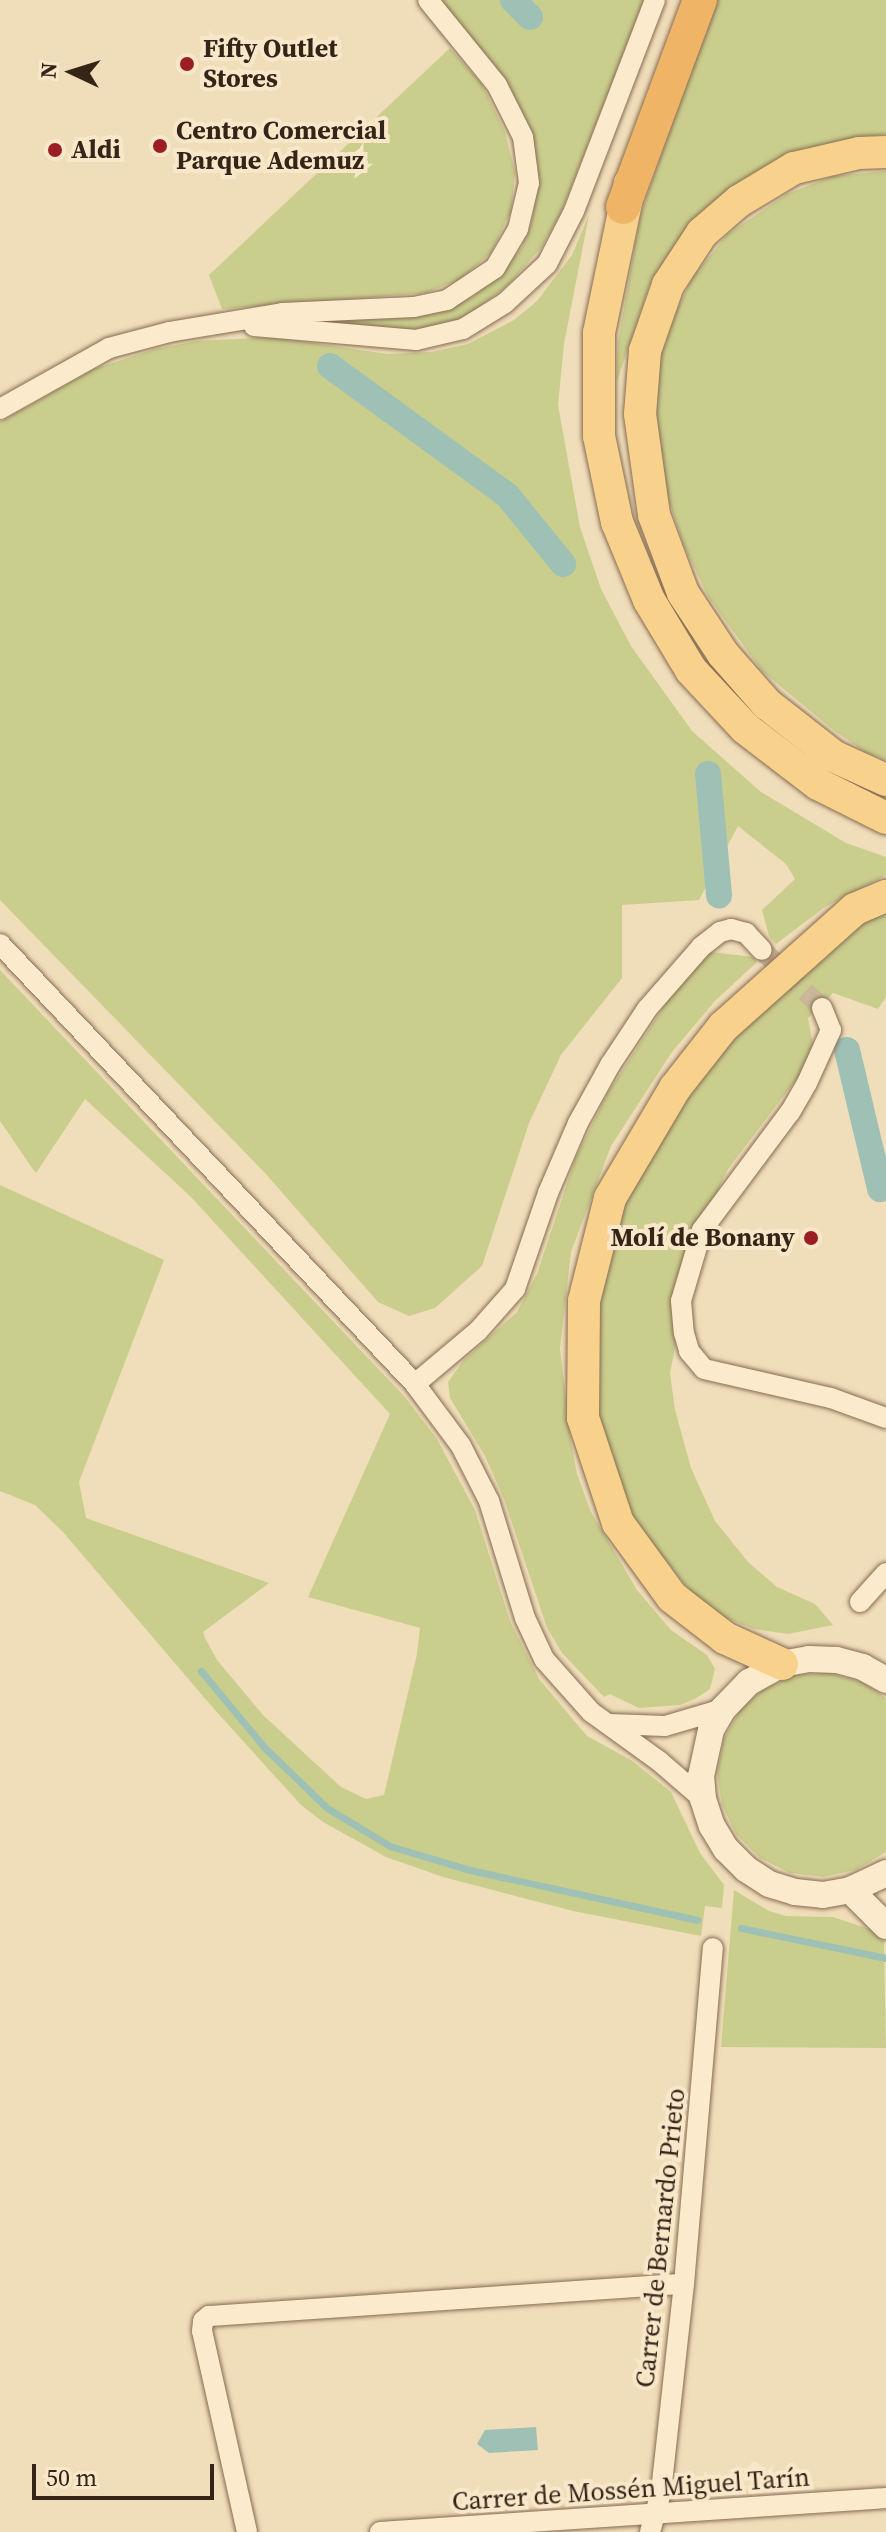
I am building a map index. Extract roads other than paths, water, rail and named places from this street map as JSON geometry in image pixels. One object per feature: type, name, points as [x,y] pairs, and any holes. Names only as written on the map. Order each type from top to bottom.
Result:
[{"type":"highway","points":[[623,207],[700,0]]},
{"type":"main road","points":[[686,0],[623,207],[599,333],[599,436],[617,522],[649,600],[691,670],[745,728],[818,784],[886,818]]},
{"type":"main road","points":[[886,152],[859,153],[794,168],[739,201],[702,233],[668,285],[645,351],[640,414],[654,515],[683,593],[723,654],[767,704],[833,756],[886,780]]},
{"type":"main road","points":[[782,1664],[725,1638],[672,1597],[618,1523],[583,1418],[584,1301],[610,1198],[675,1088],[723,1027],[855,909],[886,896]]},
{"type":"street","points":[[0,409],[109,348],[169,332],[226,325],[282,313],[414,307],[447,300],[495,268],[518,229],[529,183],[523,137],[497,85],[428,0]]},
{"type":"street","points":[[226,325],[416,340],[463,329],[505,303],[547,264],[574,211],[655,0]]},
{"type":"street","points":[[415,1384],[478,1331],[515,1289],[548,1193],[578,1123],[610,1065],[647,1009],[701,947],[720,932],[731,929],[746,933],[762,950]]},
{"type":"street","points":[[0,944],[415,1384],[461,1446],[489,1501],[525,1618],[544,1659],[569,1691],[703,1799]]},
{"type":"street","points":[[822,1008],[831,1030],[807,1083],[790,1112],[702,1230],[681,1301],[684,1333],[689,1351],[704,1369],[831,1398],[886,1418]]},
{"type":"street","points":[[860,1602],[886,1573]]},
{"type":"street","points":[[886,1680],[863,1667],[836,1660],[809,1659],[782,1664],[749,1682],[723,1709],[704,1752],[703,1799],[712,1826],[726,1849],[746,1869],[769,1884],[795,1892],[823,1895],[850,1890],[886,1873]]},
{"type":"street","points":[[609,1724],[665,1726],[723,1709]]},
{"type":"street","points":[[850,1890],[886,1926]]},
{"type":"street","name":"Carrer de Bernardo Prieto","points":[[653,2523],[661,2492],[684,2284],[713,1948]]},
{"type":"street","points":[[247,2532],[202,2331],[203,2321],[216,2313],[684,2284]]},
{"type":"street","name":"Carrer de Mossén Miguel Tarín","points":[[380,2532],[653,2523],[886,2498]]},
{"type":"water","points":[[536,2427],[538,2450],[489,2453],[477,2444],[485,2430]]},
{"type":"waterway","points":[[513,0],[530,17]]},
{"type":"waterway","points":[[330,366],[507,495],[563,564]]},
{"type":"waterway","points":[[708,774],[719,896]]},
{"type":"waterway","points":[[847,1050],[880,1189]]},
{"type":"waterway","points":[[201,1671],[265,1748],[327,1808],[390,1846],[470,1870],[698,1920]]},
{"type":"waterway","points":[[741,1928],[886,1958]]},
{"type":"tunnel","points":[[762,950],[822,1008]]},
{"type":"place","name":"Fifty Outlet Stores","points":[[187,64]]},
{"type":"place","name":"Centro Comercial Parque Ademuz","points":[[160,146]]},
{"type":"place","name":"Aldi","points":[[55,150]]},
{"type":"place","name":"Molí de Bonany","points":[[811,1238]]}]
